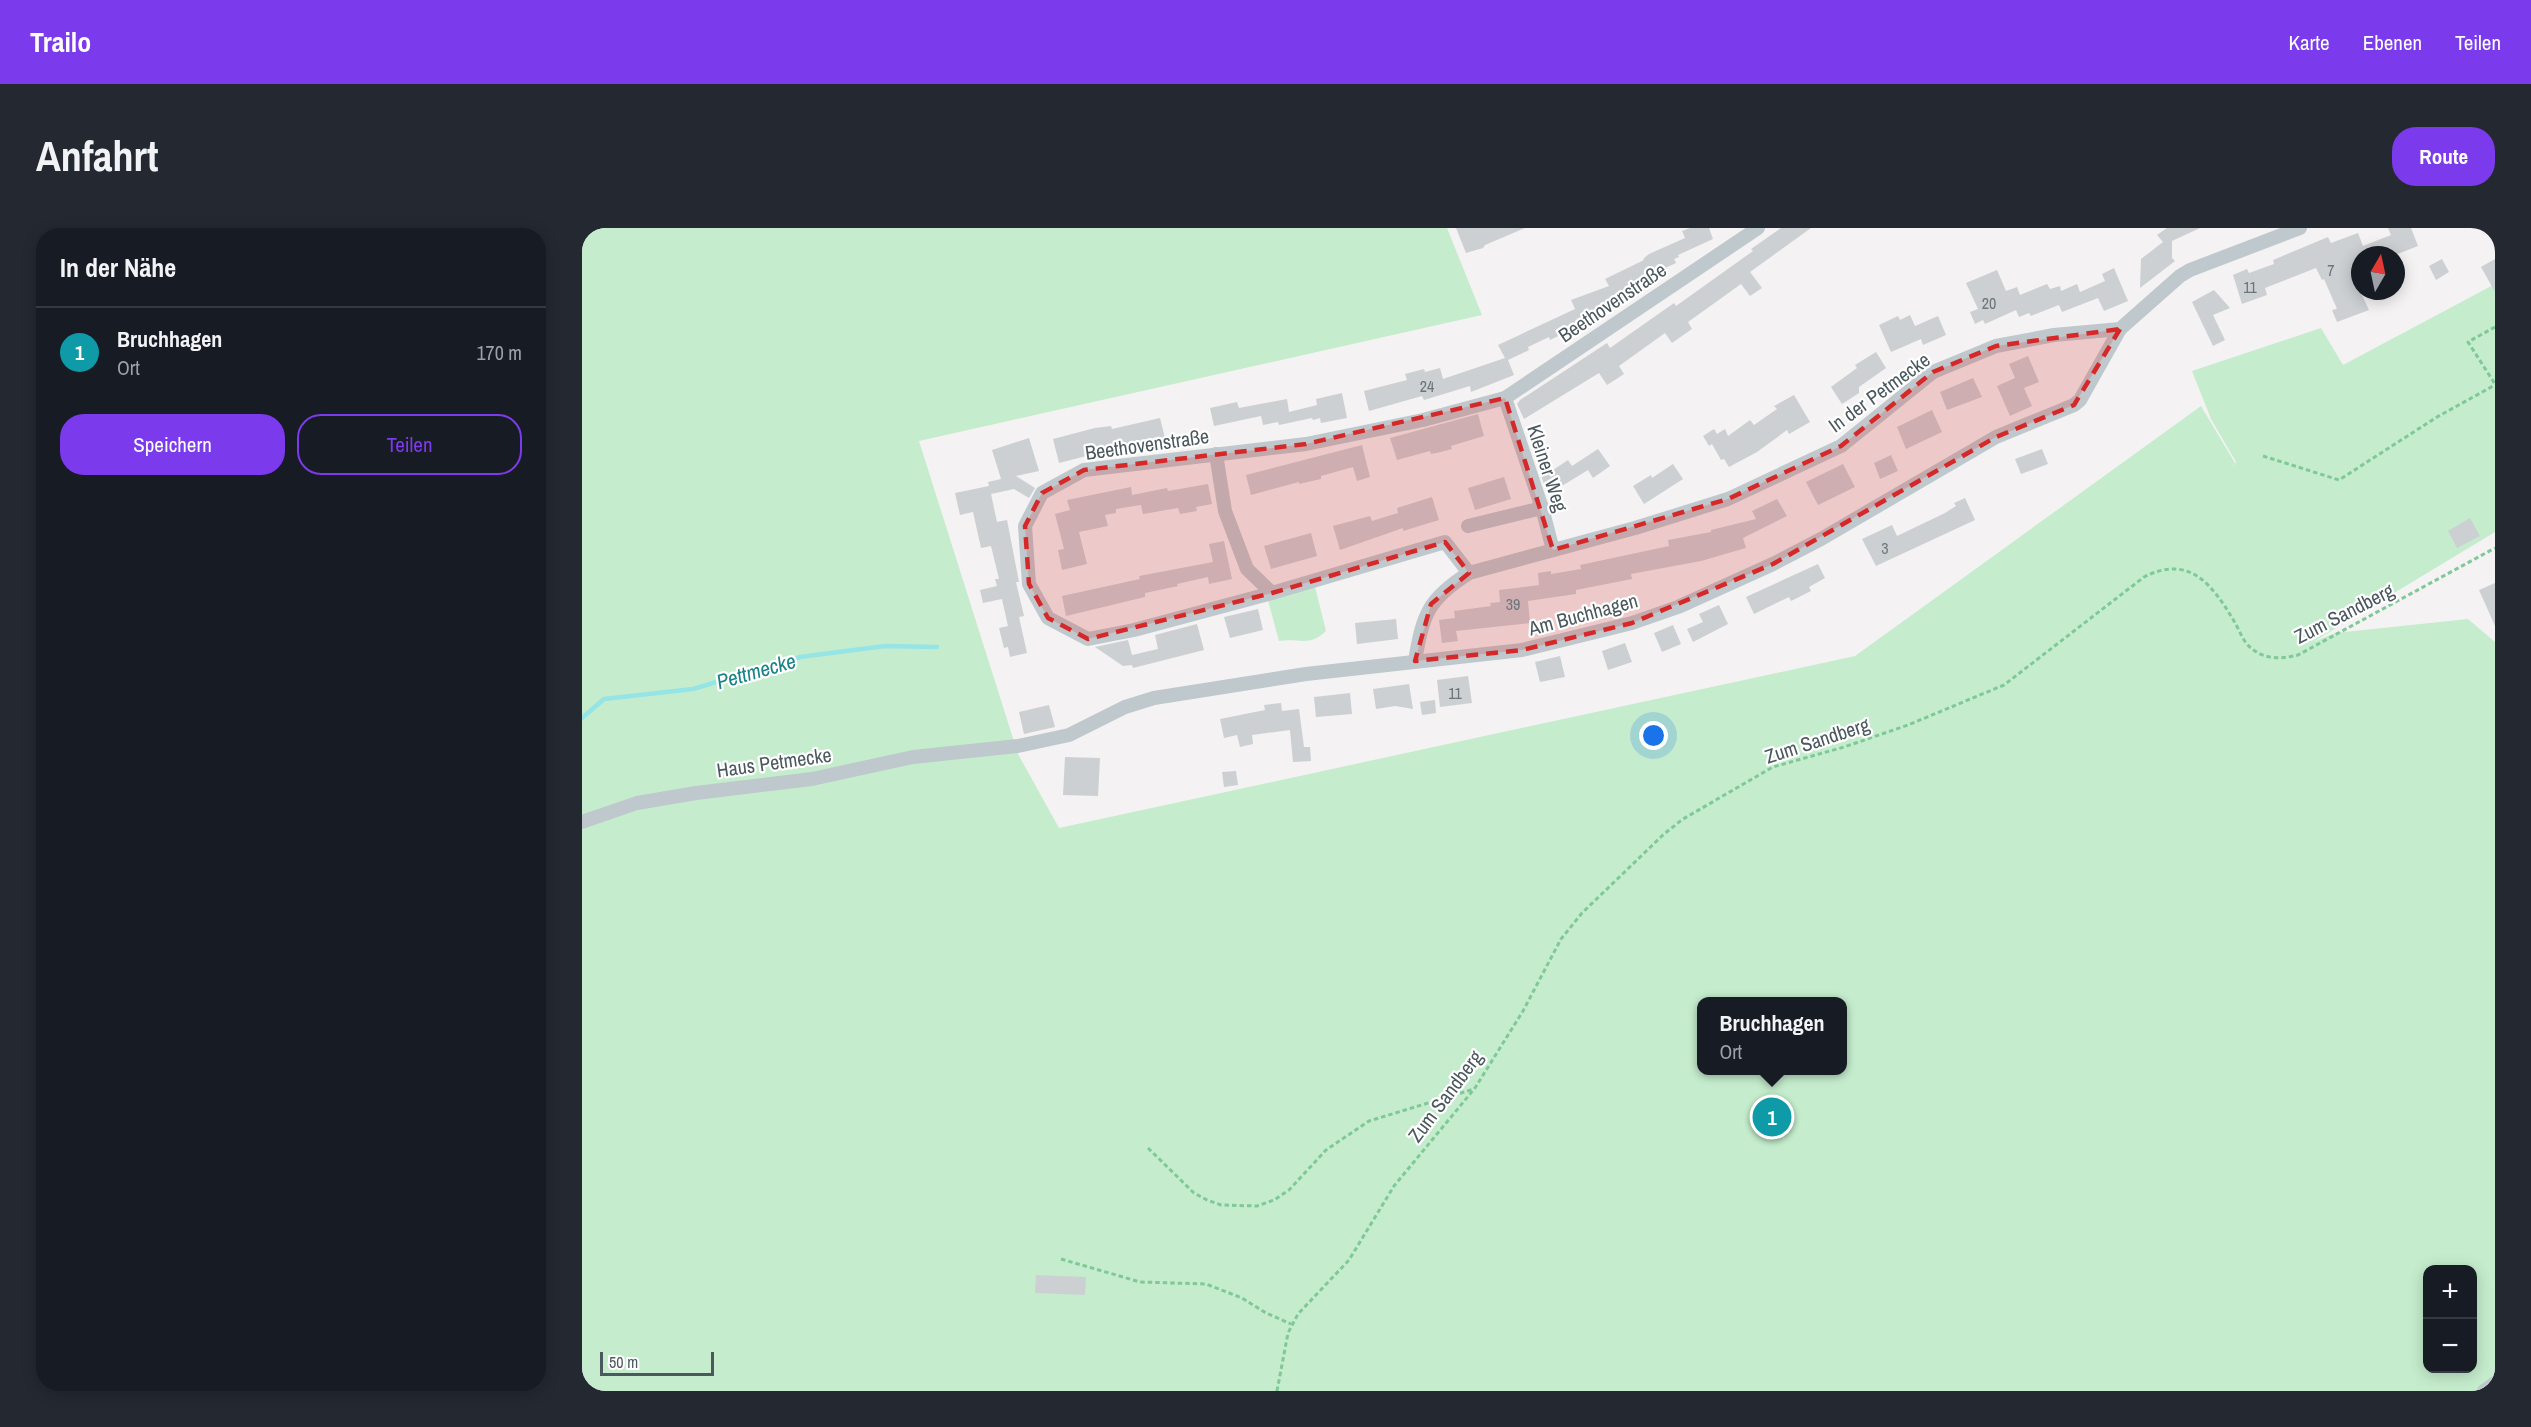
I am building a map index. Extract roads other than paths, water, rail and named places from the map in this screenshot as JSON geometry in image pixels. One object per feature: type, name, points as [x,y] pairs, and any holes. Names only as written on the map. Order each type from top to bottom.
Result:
[{"type":"street","name":"Beethovenstraße","points":[[1469,573],[1445,542],[1272,593],[1134,630],[1088,639],[1048,618],[1029,584],[1025,526],[1042,493],[1084,470],[1306,444],[1423,420],[1505,398],[1758,228]]},
{"type":"street","points":[[2263,228],[2276,236]]},
{"type":"street","points":[[2120,329],[2180,276],[2207,262],[2300,228]]},
{"type":"street","name":"In der Petmecke","points":[[1415,661],[1422,629],[1431,604],[1446,588],[1469,573],[1635,528],[1728,499],[1841,446],[1934,372],[1996,346],[2054,335],[2120,329]]},
{"type":"street","name":"Am Buchhagen","points":[[975,750],[1018,746],[1069,735],[1125,707],[1154,698],[1306,674],[1522,650],[1632,623],[1678,607],[1821,539],[1995,437],[2074,405],[2080,400],[2100,367],[2120,329]]},
{"type":"street","name":"Kleiner Weg","points":[[1505,398],[1542,507],[1553,550]]},
{"type":"street","points":[[1216,454],[1225,512],[1247,569],[1272,593]]},
{"type":"street","points":[[1468,526],[1542,507]]},
{"type":"street","name":"Haus Petmecke","points":[[582,822],[637,803],[696,793],[812,779],[913,757],[975,750]]},
{"type":"street","points":[[2484,1391],[2495,1383]]},
{"type":"waterway","name":"Pettmecke","points":[[582,718],[604,699],[693,689],[800,657],[885,646],[937,647]]},
{"type":"place","name":"Bruchhagen","points":[[1772,1117]]}]
